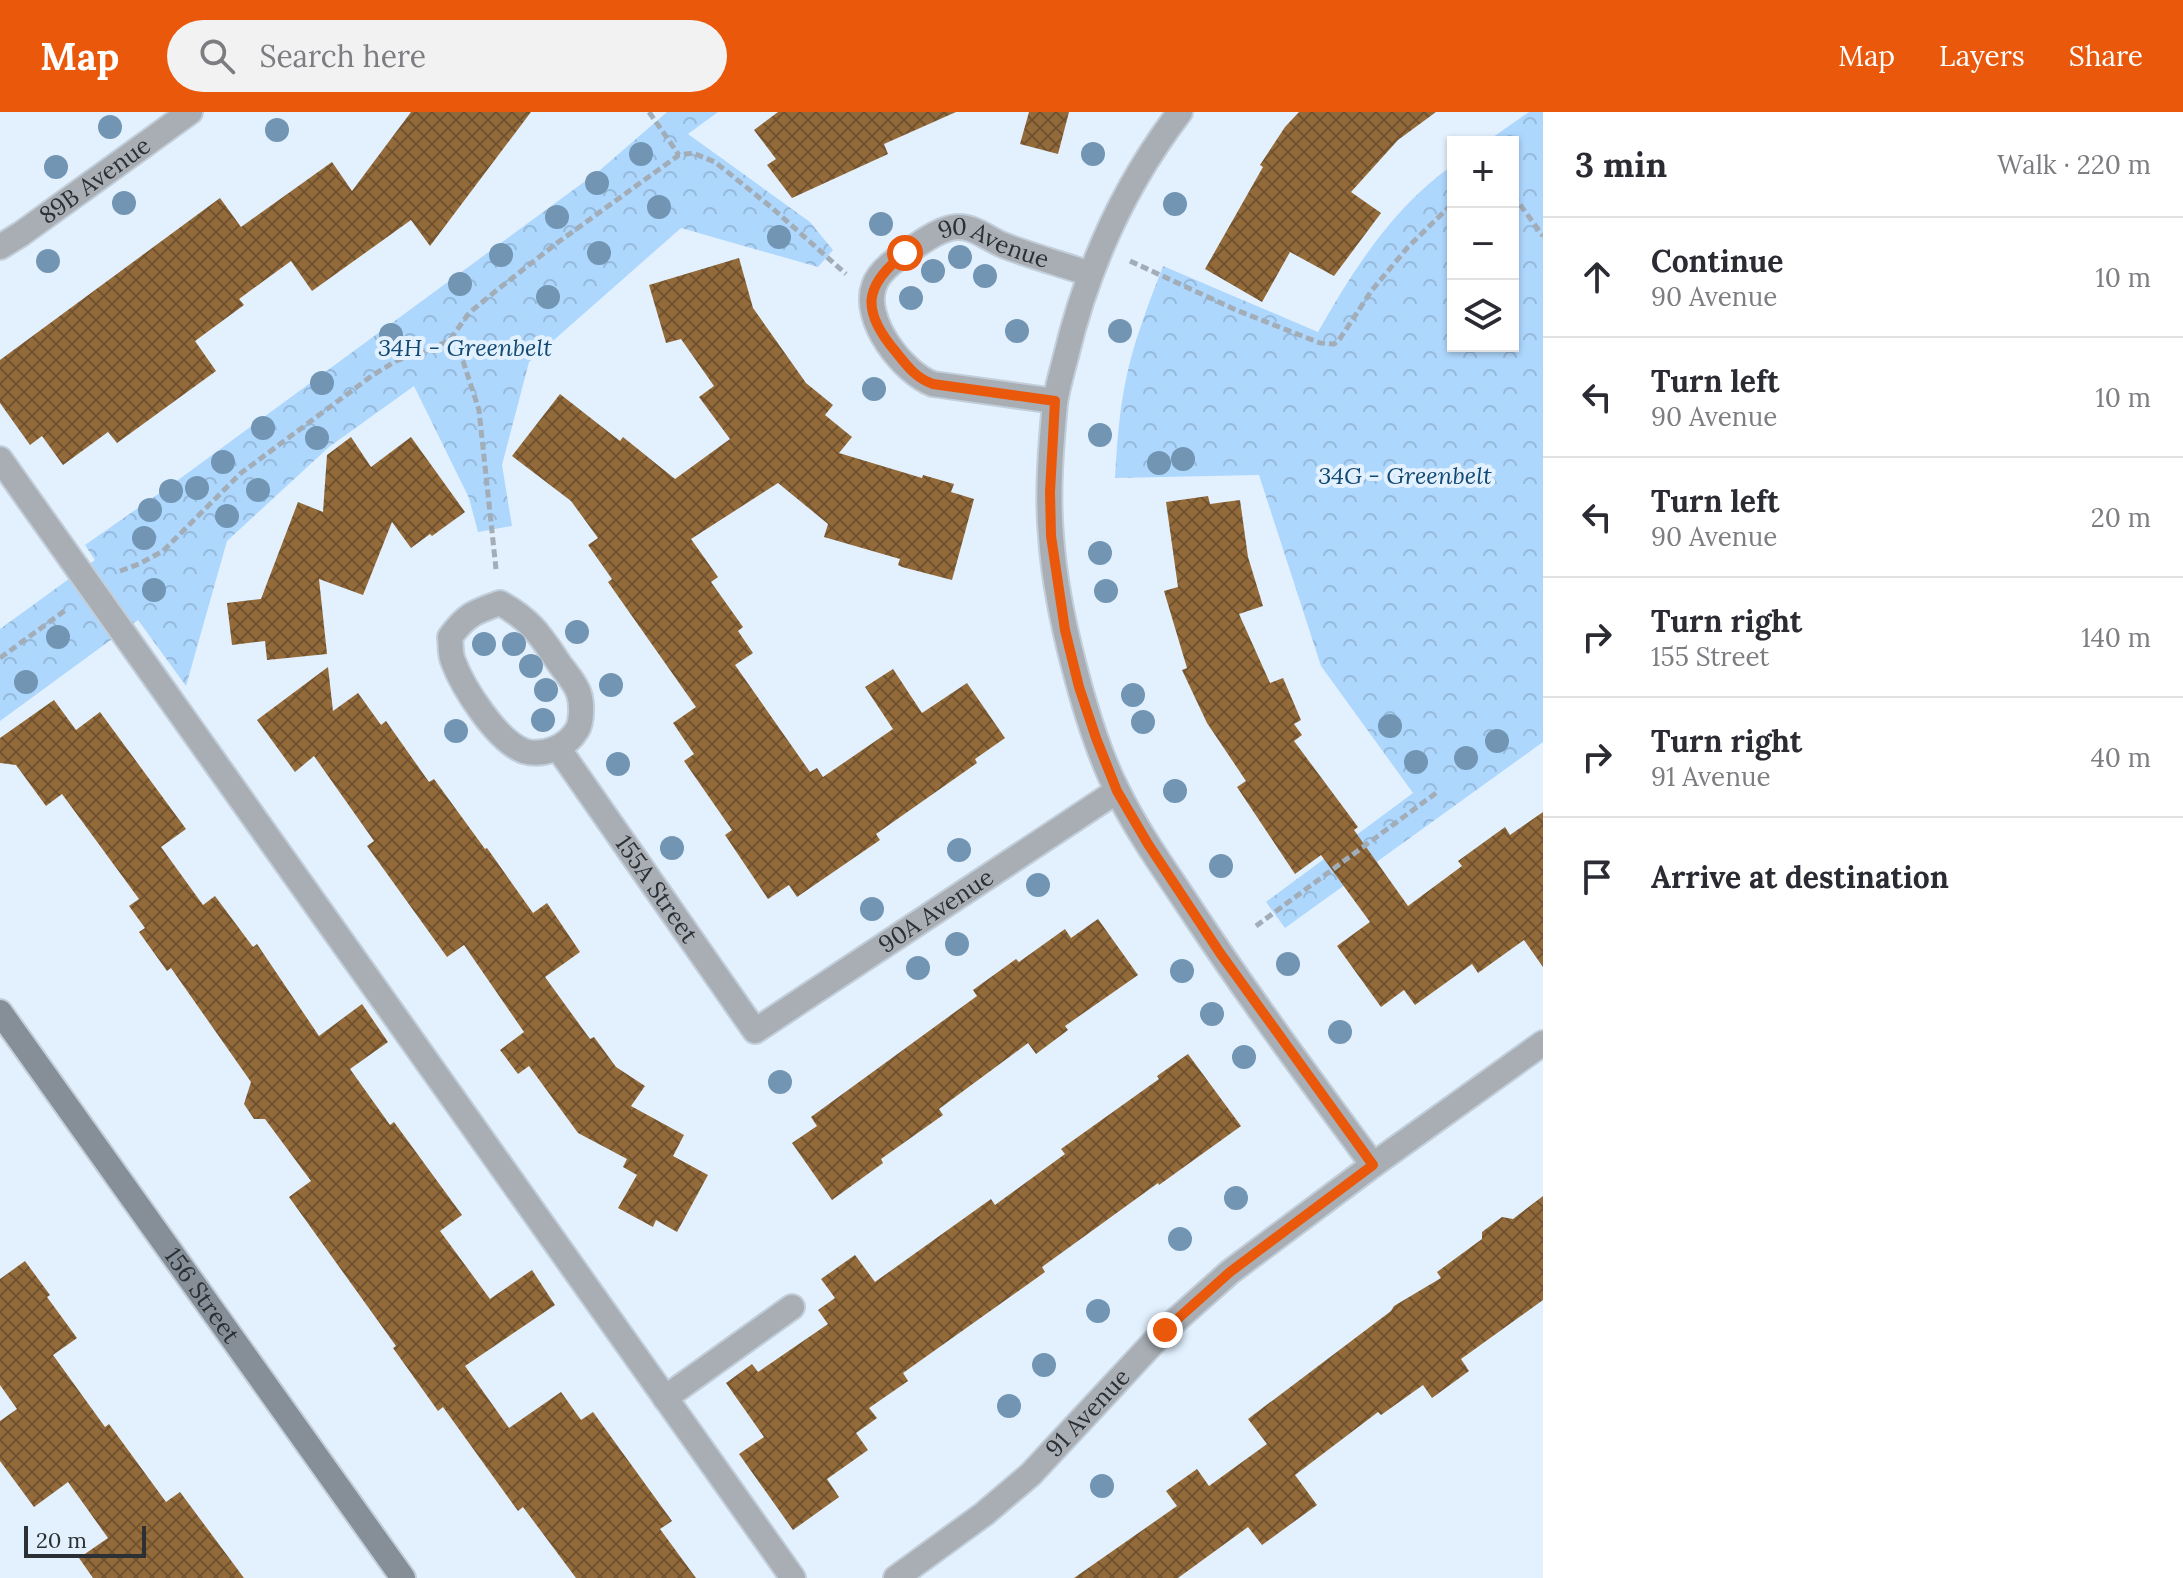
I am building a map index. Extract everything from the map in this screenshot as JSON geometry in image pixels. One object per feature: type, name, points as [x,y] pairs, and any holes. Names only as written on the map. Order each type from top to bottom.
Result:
[{"type":"main road","name":"156 Street","points":[[0,1012],[403,1578]]},
{"type":"street","name":"89B Avenue","points":[[0,247],[190,112]]},
{"type":"street","points":[[1180,112],[1151,152],[1106,237],[1090,274],[1071,334],[1055,401],[1051,536],[1065,630],[1079,687],[1117,791],[1220,953],[1373,1165]]},
{"type":"street","name":"90 Avenue","points":[[1055,401],[925,381],[910,369],[876,326],[871,304],[874,286],[884,271],[905,253],[940,232],[957,227],[974,229],[1003,245],[1090,274]]},
{"type":"street","points":[[0,459],[793,1578]]},
{"type":"street","points":[[500,603],[516,612],[534,627],[579,693],[581,712],[578,729],[558,748],[539,753],[514,747],[500,735],[474,700],[452,660],[450,637],[462,621],[476,611],[500,603]]},
{"type":"street","name":"155A Street","points":[[558,748],[755,1031]]},
{"type":"street","name":"90A Avenue","points":[[755,1031],[1117,791]]},
{"type":"street","name":"91 Avenue","points":[[896,1578],[984,1514],[1031,1474],[1165,1330],[1230,1272],[1543,1043]]},
{"type":"street","points":[[665,1398],[792,1307]]},
{"type":"path","points":[[649,112],[679,155]]},
{"type":"path","points":[[118,572],[163,551],[241,473],[373,375],[396,361],[449,341],[469,313],[497,290],[679,155],[693,153],[715,162],[851,278]]},
{"type":"path","points":[[1519,203],[1543,236]]},
{"type":"path","points":[[1130,261],[1236,310],[1320,343],[1334,344],[1372,290],[1408,247],[1448,208]]},
{"type":"path","points":[[449,341],[463,361],[479,410],[496,569]]},
{"type":"path","points":[[0,658],[78,601]]},
{"type":"path","points":[[1256,926],[1436,793]]},
{"type":"green space","name":"34H - Greenbelt","points":[[667,112],[718,112],[688,134],[810,222],[833,250],[818,267],[681,228],[529,362],[502,465],[512,526],[478,532],[469,498],[414,386],[329,447],[227,541],[186,686],[138,620],[0,721],[0,629],[95,560],[85,545],[599,171]]},
{"type":"green space","name":"34G - Greenbelt","points":[[1529,112],[1543,112],[1543,742],[1285,928],[1266,902],[1413,793],[1321,666],[1259,475],[1115,478],[1122,404],[1133,350],[1163,266],[1318,332],[1376,241],[1412,200],[1447,170],[1447,352],[1519,352],[1519,136],[1495,136]]},
{"type":"building","points":[[411,112],[531,112],[430,246],[411,220],[312,291],[291,261],[239,299],[244,305],[195,341],[216,371],[117,443],[108,432],[63,465],[42,436],[30,445],[0,403],[0,360],[220,198],[241,227],[332,162],[352,191]]},
{"type":"building","points":[[778,112],[956,112],[884,144],[888,154],[792,198],[767,165],[776,159],[754,130]]},
{"type":"building","points":[[1029,112],[1069,112],[1058,154],[1020,144]]},
{"type":"building","points":[[1299,112],[1436,112],[1398,140],[1351,192],[1381,213],[1334,276],[1290,252],[1262,302],[1205,269],[1263,167],[1260,165]]},
{"type":"building","points":[[739,258],[753,308],[806,383],[833,405],[825,415],[852,437],[839,453],[922,478],[923,475],[954,484],[951,492],[974,499],[952,580],[902,567],[898,565],[900,559],[824,537],[828,524],[778,483],[691,539],[718,577],[711,582],[743,627],[738,631],[753,653],[735,665],[810,772],[817,768],[823,777],[893,729],[865,687],[893,669],[922,713],[967,683],[1005,738],[975,759],[977,763],[876,834],[880,840],[797,897],[789,885],[768,899],[725,835],[732,830],[684,761],[694,754],[673,723],[696,707],[608,582],[612,579],[588,545],[598,538],[571,501],[512,456],[560,394],[620,441],[623,437],[675,479],[730,439],[699,397],[714,386],[681,339],[666,343],[649,285]]},
{"type":"building","points":[[351,437],[371,467],[411,437],[465,512],[411,548],[392,522],[363,595],[319,579],[327,654],[267,660],[265,641],[232,645],[227,603],[261,599],[298,502],[323,512],[327,455]]},
{"type":"building","points":[[1208,496],[1210,504],[1240,500],[1248,557],[1263,606],[1239,614],[1270,683],[1283,678],[1301,720],[1294,724],[1302,735],[1294,741],[1358,827],[1354,830],[1408,906],[1462,866],[1458,861],[1505,827],[1510,835],[1543,812],[1543,967],[1524,940],[1478,973],[1472,964],[1415,1005],[1404,990],[1381,1007],[1337,946],[1370,922],[1321,855],[1295,874],[1237,787],[1246,781],[1207,723],[1182,670],[1187,668],[1164,591],[1178,587],[1166,502]]},
{"type":"building","points":[[328,667],[333,711],[358,693],[381,725],[386,721],[429,782],[434,779],[533,913],[547,903],[580,952],[545,977],[590,1039],[594,1037],[616,1067],[645,1086],[631,1106],[684,1135],[673,1156],[708,1175],[677,1232],[656,1220],[653,1227],[618,1208],[637,1175],[623,1167],[627,1159],[578,1133],[529,1066],[518,1074],[500,1050],[524,1032],[464,945],[447,957],[367,846],[374,841],[314,756],[295,772],[257,720]]},
{"type":"building","points":[[54,700],[76,730],[100,712],[186,829],[161,847],[203,905],[215,896],[253,947],[257,944],[319,1036],[362,1004],[388,1042],[350,1069],[390,1125],[394,1122],[462,1215],[440,1231],[490,1299],[532,1270],[555,1305],[465,1366],[509,1428],[561,1392],[581,1420],[593,1412],[672,1521],[660,1529],[696,1578],[576,1578],[523,1507],[518,1511],[443,1407],[438,1411],[393,1348],[396,1346],[289,1197],[311,1181],[265,1119],[254,1119],[244,1104],[251,1082],[171,968],[167,971],[139,932],[145,928],[129,906],[139,899],[62,794],[46,806],[16,765],[0,763],[0,738]]},
{"type":"building","points":[[1098,919],[1138,975],[1065,1026],[1068,1030],[1036,1054],[1028,1043],[939,1109],[943,1115],[881,1159],[883,1163],[832,1200],[792,1143],[817,1126],[811,1117],[977,996],[973,990],[1016,959],[1019,962],[1065,929],[1071,938]]},
{"type":"building","points":[[1188,1054],[1241,1126],[1042,1267],[1045,1272],[903,1373],[908,1381],[869,1408],[877,1418],[856,1433],[868,1450],[827,1479],[839,1497],[793,1530],[739,1454],[764,1437],[726,1383],[752,1364],[758,1372],[828,1324],[818,1310],[835,1298],[821,1279],[855,1255],[875,1282],[991,1199],[995,1205],[1065,1154],[1061,1149],[1159,1079],[1157,1076]]},
{"type":"building","points":[[1543,1196],[1543,1300],[1461,1359],[1469,1371],[1432,1398],[1423,1385],[1381,1415],[1378,1412],[1295,1475],[1317,1505],[1262,1545],[1248,1527],[1178,1578],[1074,1578],[1177,1506],[1166,1491],[1197,1469],[1209,1486],[1267,1444],[1248,1419],[1394,1306],[1441,1278],[1437,1272],[1482,1239],[1482,1232],[1502,1217],[1513,1219]]},
{"type":"building","points":[[25,1261],[77,1338],[53,1355],[105,1427],[109,1424],[166,1502],[180,1492],[244,1578],[93,1578],[79,1558],[108,1538],[68,1482],[34,1507],[0,1461],[0,1421],[17,1409],[0,1385],[0,1279]]},
{"type":"route","points":[[905,253],[878,279],[871,304],[876,326],[910,369],[933,384],[1055,401],[1051,536],[1065,630],[1079,687],[1117,791],[1220,953],[1373,1165],[1230,1272],[1165,1330]]}]
